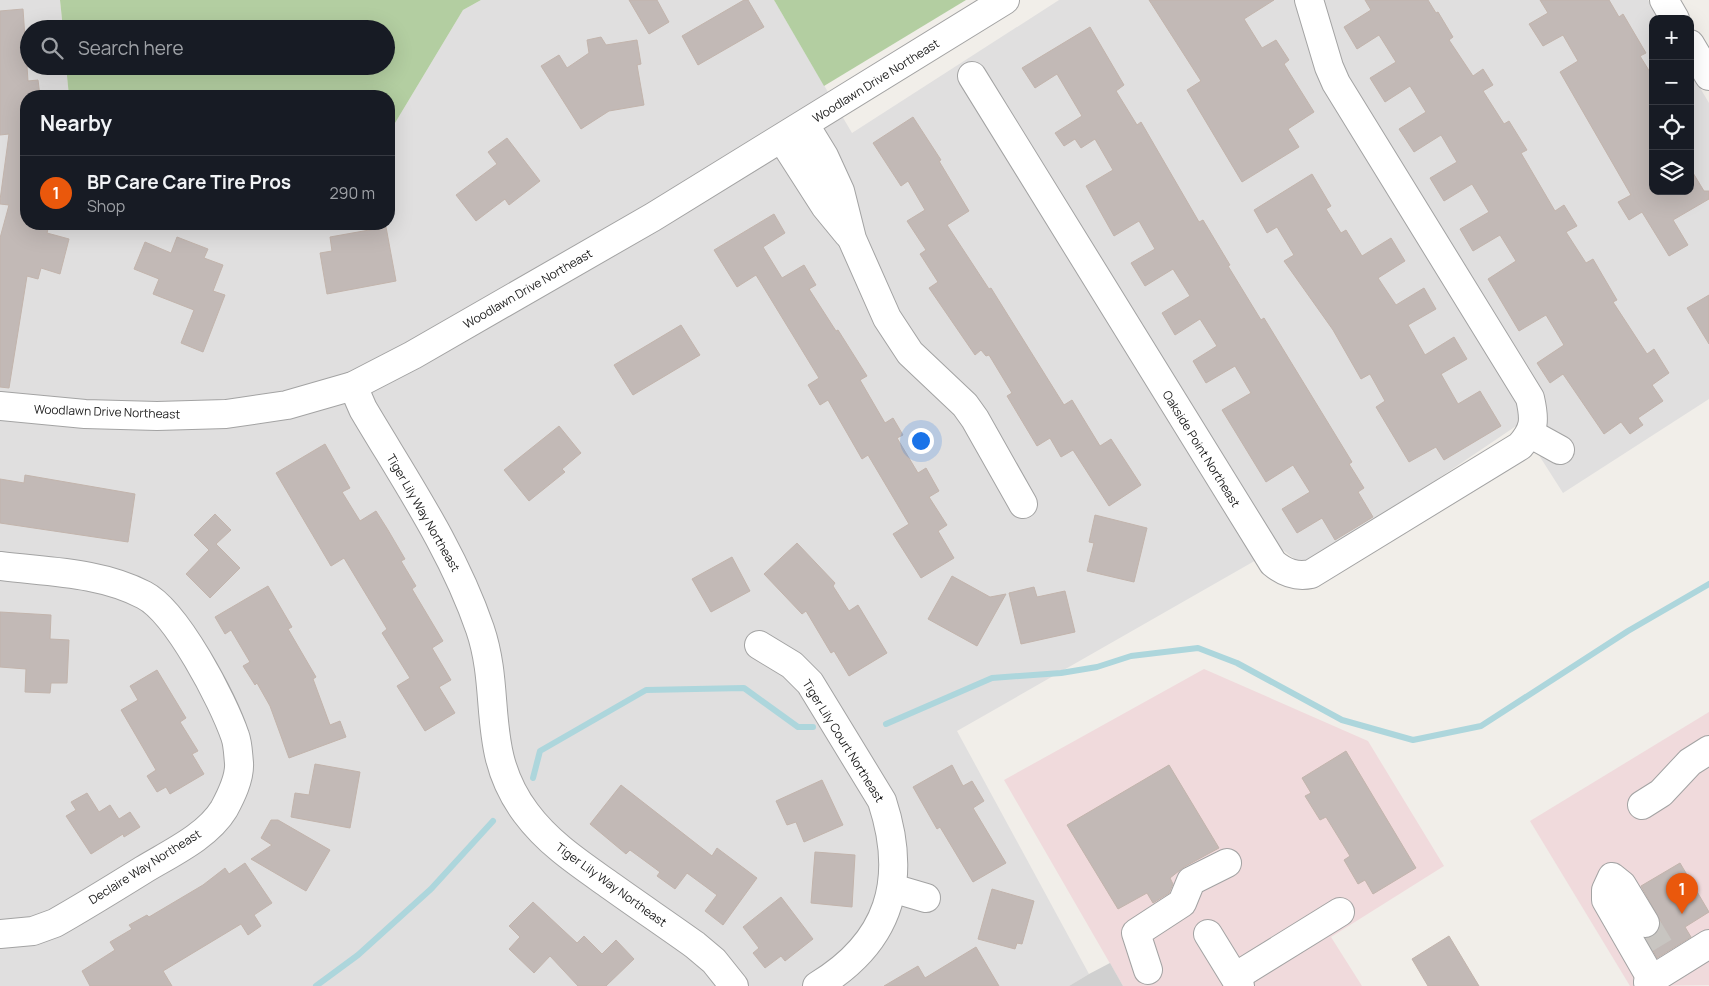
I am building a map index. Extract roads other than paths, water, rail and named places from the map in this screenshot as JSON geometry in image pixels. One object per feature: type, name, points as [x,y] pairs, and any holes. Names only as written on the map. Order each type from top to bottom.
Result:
[{"type":"street","name":"Woodlawn Drive Northeast","points":[[0,406],[85,414],[148,416],[226,414],[287,405],[353,386],[448,335],[653,217],[1005,0]]},
{"type":"street","points":[[1308,0],[1329,67],[1336,83],[1530,398],[1534,416],[1530,434],[1560,450]]},
{"type":"street","points":[[1664,0],[1673,15]]},
{"type":"street","points":[[1694,51],[1709,76]]},
{"type":"street","name":"Oakside Point Northeast","points":[[972,76],[1265,552],[1282,571],[1302,576],[1311,574],[1520,446],[1530,434]]},
{"type":"street","points":[[805,125],[824,156],[840,191],[852,239],[883,310],[899,339],[910,353],[965,405],[975,419],[1023,504]]},
{"type":"street","points":[[782,139],[825,206],[852,239]]},
{"type":"street","name":"Tiger Lily Way Northeast","points":[[353,386],[363,409],[451,559],[471,605],[486,654],[500,765],[525,812],[544,835],[563,853],[695,945],[714,961],[734,986]]},
{"type":"street","name":"Declaire Way Northeast","points":[[0,566],[100,578],[124,585],[147,596],[165,611],[180,631],[224,709],[236,738],[239,765],[234,789],[223,810],[210,826],[188,842],[55,923],[33,931],[0,934]]},
{"type":"street","name":"Tiger Lily Court Northeast","points":[[760,645],[792,665],[810,684],[882,801],[889,821],[892,845],[892,888],[878,929],[864,949],[833,977],[817,986]]},
{"type":"street","points":[[1642,805],[1662,793],[1690,762],[1709,750]]},
{"type":"street","points":[[1148,970],[1136,933],[1182,903],[1191,881],[1227,863]]},
{"type":"street","points":[[1645,923],[1622,885],[1612,877],[1606,890],[1608,905],[1659,972],[1709,944]]},
{"type":"street","points":[[892,888],[926,898]]},
{"type":"street","points":[[1208,934],[1237,982],[1340,912]]},
{"type":"waterway","points":[[886,724],[992,678],[1061,673],[1097,667],[1131,656],[1198,648],[1237,663],[1342,720],[1413,740],[1481,726],[1628,631],[1709,584]]},
{"type":"waterway","points":[[533,778],[540,751],[646,690],[744,688],[798,727],[813,727]]},
{"type":"waterway","points":[[316,986],[358,955],[431,889],[493,821]]},
{"type":"tunnel","points":[[1645,923],[1666,958]]},
{"type":"place","name":"BP Care Care Tire Pros","points":[[1682,914]]}]
